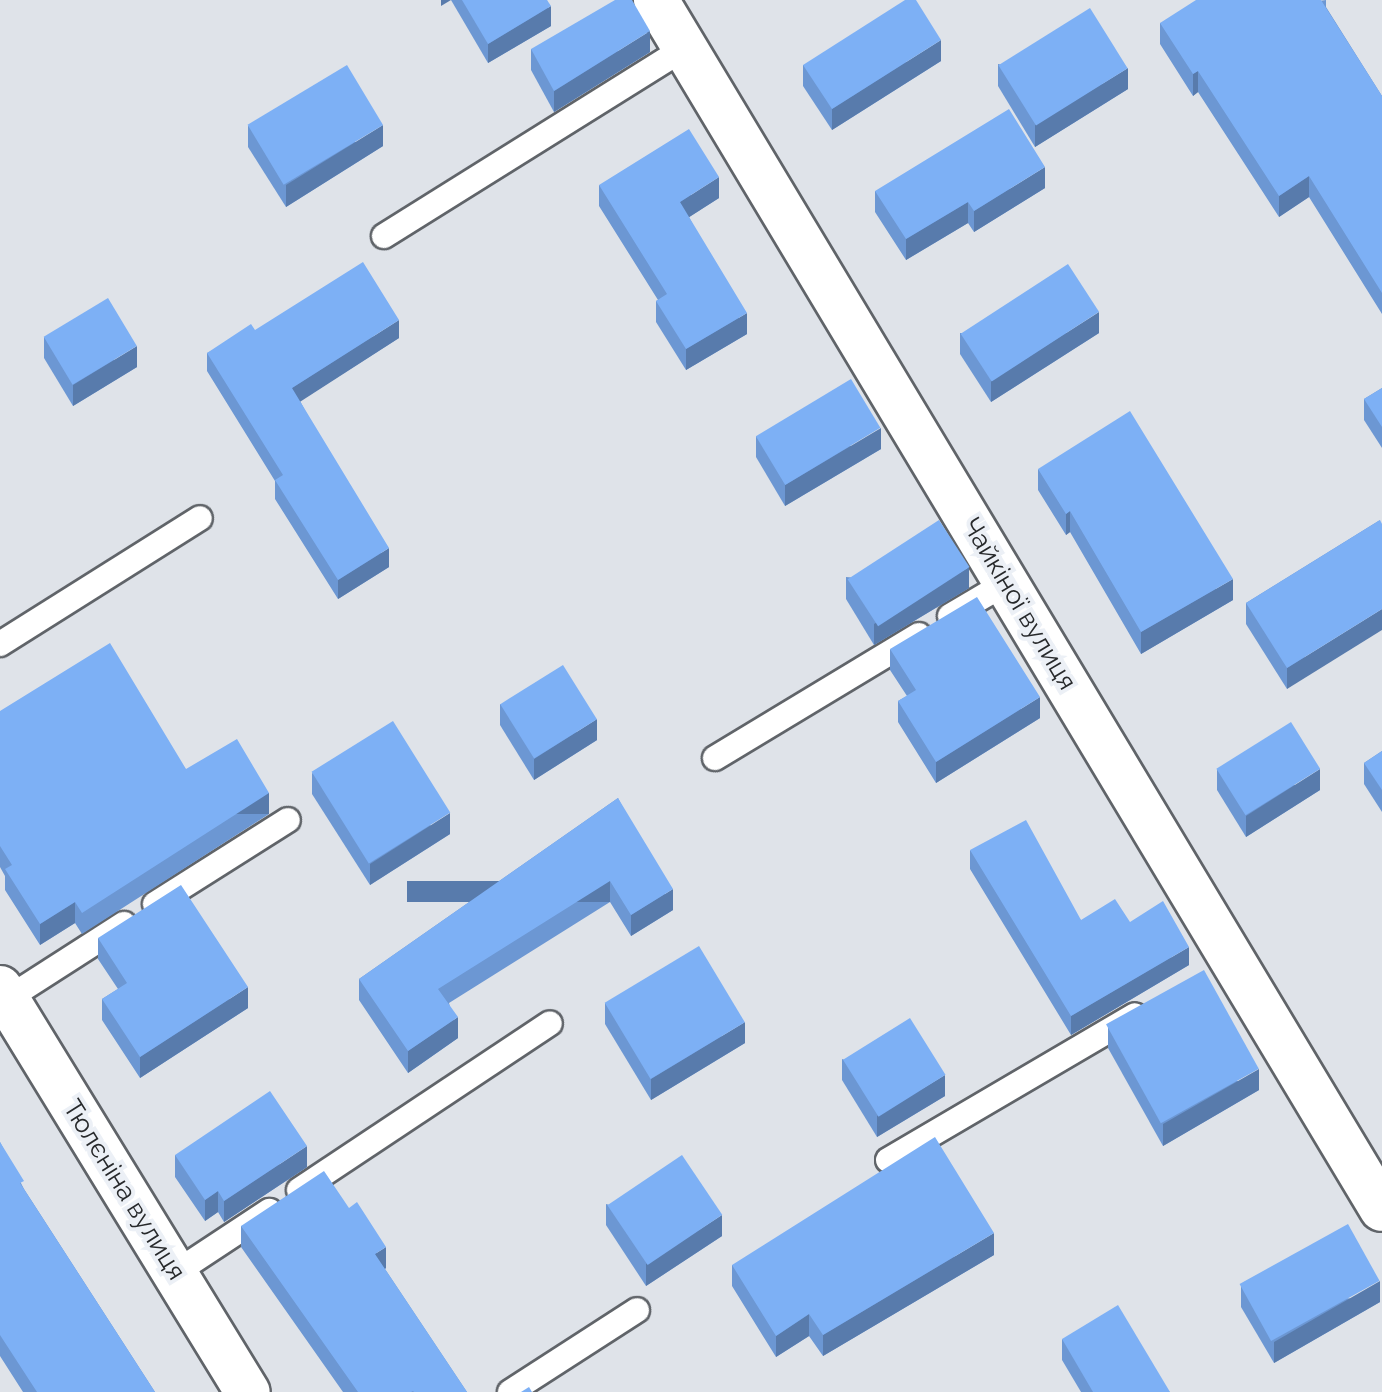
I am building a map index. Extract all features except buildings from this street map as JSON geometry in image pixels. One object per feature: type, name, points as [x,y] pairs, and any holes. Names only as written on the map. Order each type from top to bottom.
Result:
[{"type":"street","name":"Чайкіної вулиця","points":[[656,0],[1006,583],[1218,966],[1382,1209]]},
{"type":"street","name":"Тюлєніна вулиця","points":[[3,993],[248,1392]]},
{"type":"lane","points":[[384,236],[685,48]]},
{"type":"lane","points":[[0,644],[200,518]]},
{"type":"lane","points":[[715,758],[1006,583]]},
{"type":"lane","points":[[3,993],[288,820]]},
{"type":"lane","points":[[888,1160],[1163,999]]},
{"type":"lane","points":[[175,1273],[550,1023]]},
{"type":"lane","points":[[510,1392],[637,1310]]}]
